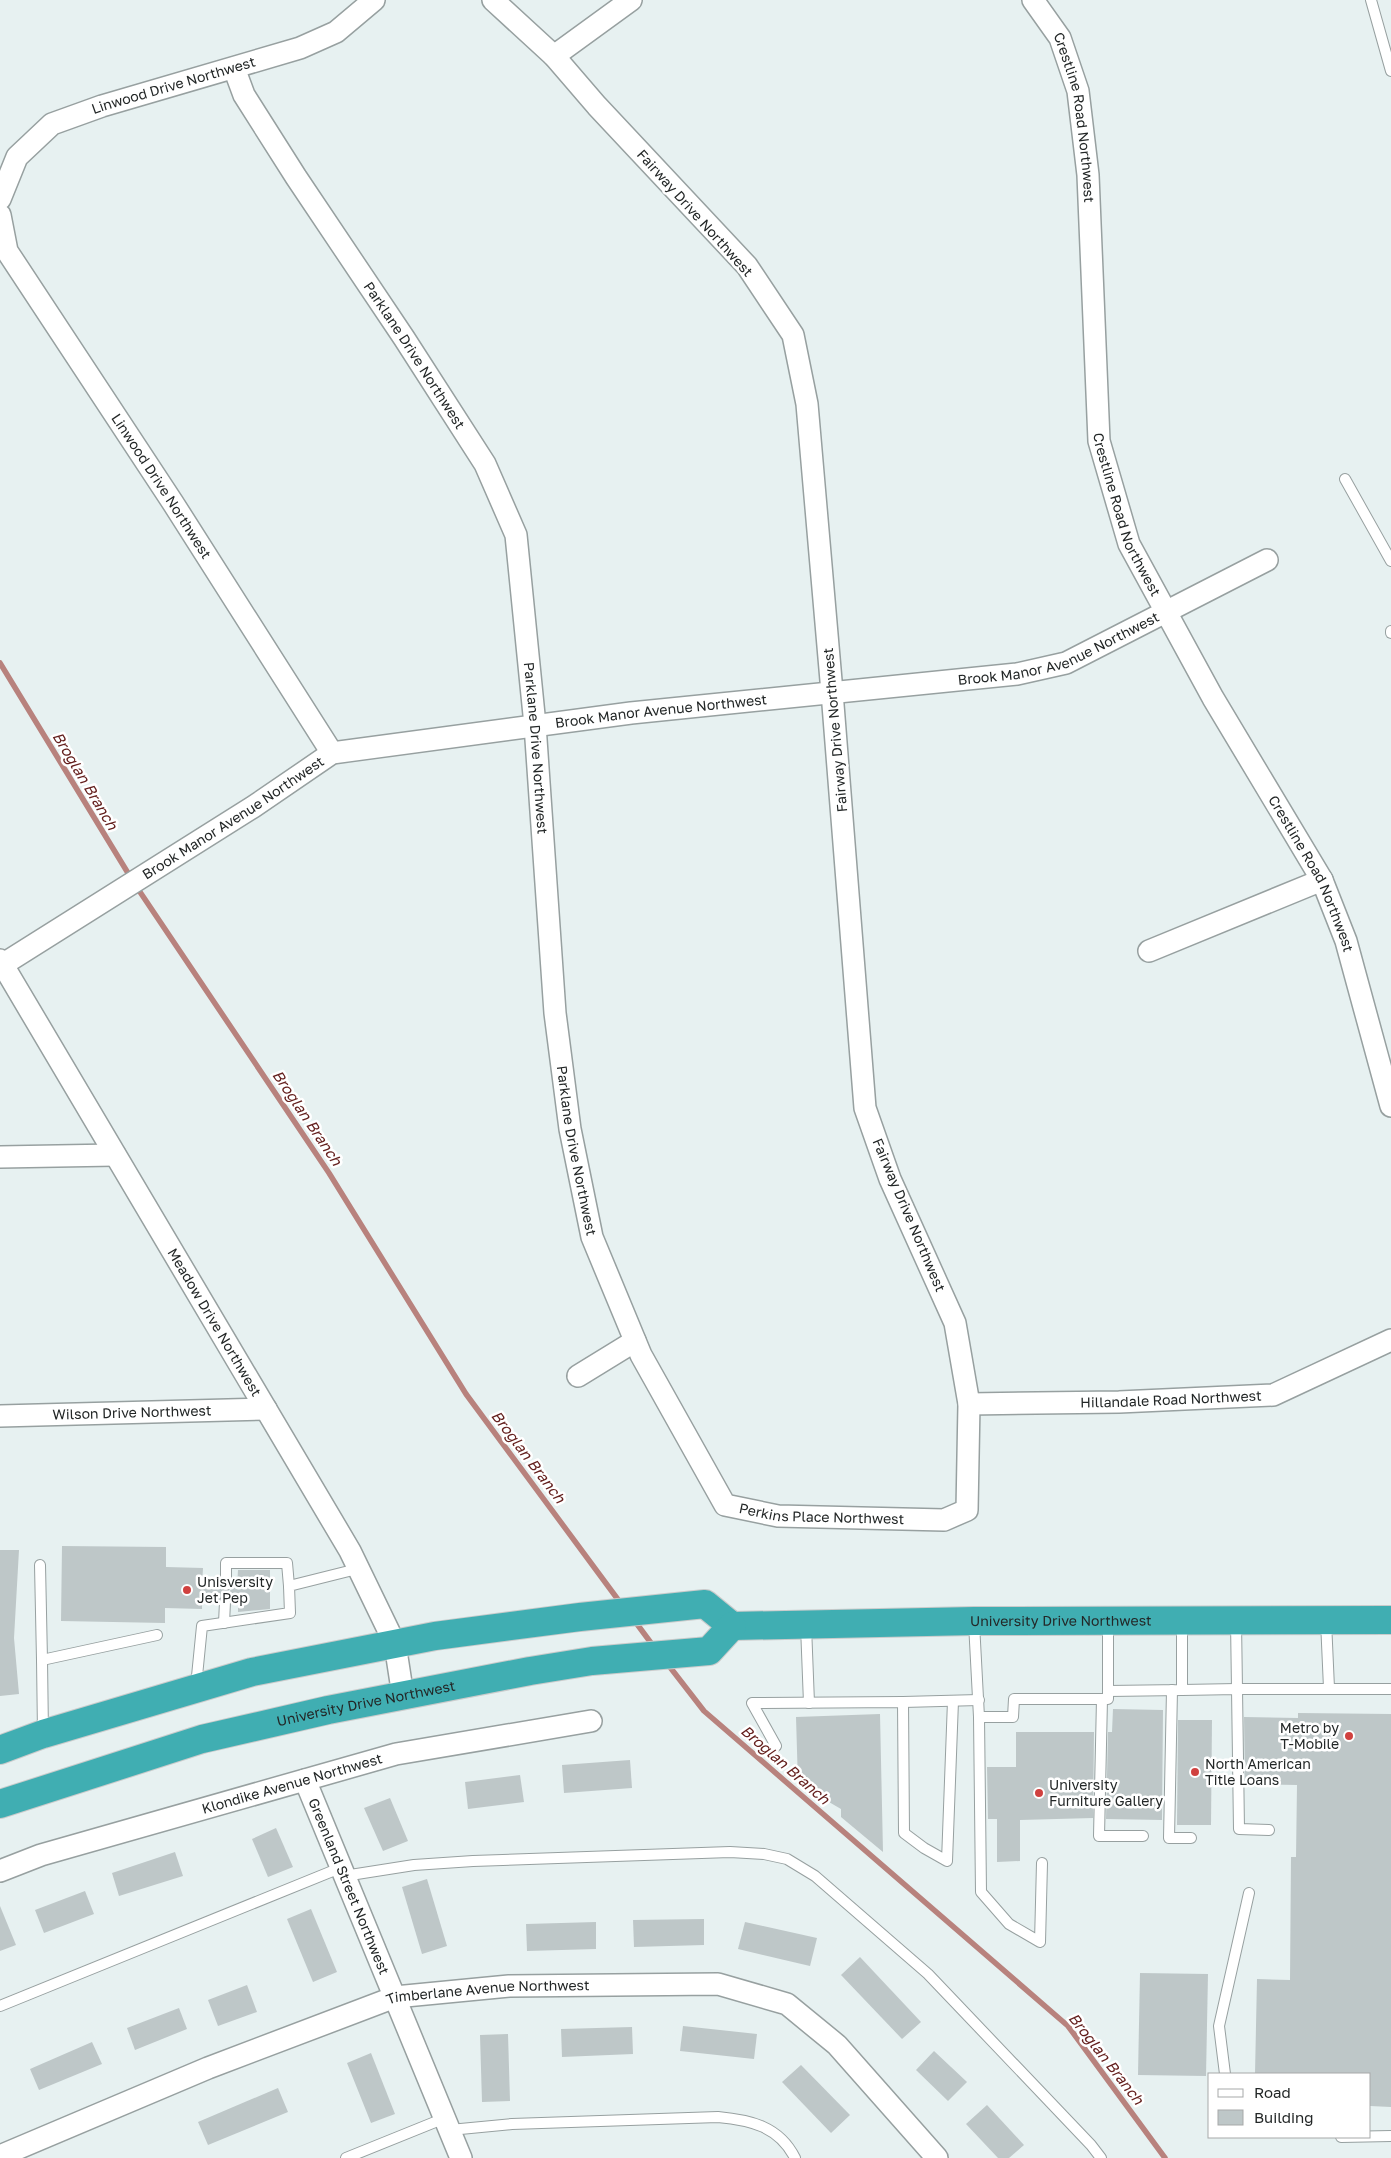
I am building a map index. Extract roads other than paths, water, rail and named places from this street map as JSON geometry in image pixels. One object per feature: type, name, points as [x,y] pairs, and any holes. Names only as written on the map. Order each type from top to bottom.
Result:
[{"type":"highway","points":[[0,1750],[43,1734],[252,1672],[435,1636],[580,1617],[705,1604],[732,1626]]},
{"type":"highway","name":"University Drive Northwest","points":[[0,1804],[202,1739],[530,1671],[592,1661],[709,1651],[732,1626],[974,1620],[1391,1620]]},
{"type":"street","name":"Linwood Drive Northwest","points":[[0,199],[17,157],[52,124],[102,106],[300,48],[336,32],[374,0]]},
{"type":"street","name":"Fairway Drive Northwest","points":[[493,0],[554,56],[597,106],[747,266],[793,335],[807,404],[832,692],[864,1108],[890,1179],[955,1322],[969,1404],[967,1510],[944,1520],[921,1519]]},
{"type":"street","points":[[554,56],[631,0]]},
{"type":"street","name":"Crestline Road Northwest","points":[[1033,0],[1060,38],[1078,91],[1088,175],[1099,441],[1129,544],[1213,698],[1322,880],[1346,941],[1391,1106]]},
{"type":"street","name":"Parklane Drive Northwest","points":[[234,68],[244,95],[485,464],[516,535],[534,725],[555,1013],[570,1129],[592,1237],[635,1340],[709,1477]]},
{"type":"street","name":"Linwood Drive Northwest","points":[[0,215],[6,251],[179,512],[332,753]]},
{"type":"street","name":"Brook Manor Avenue Northwest","points":[[1,962],[158,867],[253,807],[332,753],[534,725],[832,692],[1017,674],[1066,663],[1266,560]]},
{"type":"street","points":[[1149,951],[1322,880]]},
{"type":"street","name":"Meadow Drive Northwest","points":[[1,962],[350,1551],[357,1569],[395,1644],[403,1696]]},
{"type":"street","points":[[0,1158],[115,1155]]},
{"type":"street","points":[[578,1376],[635,1340]]},
{"type":"street","name":"Hillandale Road Northwest","points":[[969,1404],[1129,1402],[1273,1395],[1391,1340]]},
{"type":"street","name":"Wilson Drive Northwest","points":[[0,1416],[266,1409]]},
{"type":"street","name":"Perkins Place Northwest","points":[[709,1477],[725,1505],[778,1516],[921,1519]]},
{"type":"street","name":"Klondike Avenue Northwest","points":[[0,1872],[41,1855],[396,1754],[591,1720]]},
{"type":"street","name":"Greenland Street Northwest","points":[[305,1780],[461,2158]]},
{"type":"street","name":"Timberlane Avenue Northwest","points":[[0,2156],[208,2068],[395,1997],[509,1986],[718,1984],[787,2004],[837,2045],[937,2158]]},
{"type":"lane","points":[[1371,0],[1391,71]]},
{"type":"lane","points":[[1345,478],[1391,561]]},
{"type":"lane","points":[[196,1689],[202,1626],[290,1613],[287,1563],[226,1563],[226,1585]]},
{"type":"lane","points":[[40,1565],[43,1734]]},
{"type":"lane","points":[[289,1586],[357,1569]]},
{"type":"lane","points":[[224,1623],[225,1602]]},
{"type":"lane","points":[[974,1620],[979,1717],[980,1892],[1010,1924],[1040,1942],[1042,1863]]},
{"type":"lane","points":[[1108,1620],[1099,1836],[1142,1836]]},
{"type":"lane","points":[[1182,1620],[1169,1838],[1191,1838]]},
{"type":"lane","points":[[1236,1620],[1239,1829],[1269,1830]]},
{"type":"lane","points":[[1326,1620],[1329,1688]]},
{"type":"lane","points":[[806,1624],[809,1703]]},
{"type":"lane","points":[[42,1660],[157,1635]]},
{"type":"lane","points":[[979,1717],[1014,1717],[1014,1699],[1177,1690],[1391,1689]]},
{"type":"lane","points":[[776,1746],[752,1703],[978,1700]]},
{"type":"lane","points":[[903,1702],[904,1833],[946,1861],[953,1701]]},
{"type":"lane","points":[[0,2006],[342,1872],[473,1861],[730,1852],[787,1858],[815,1876],[928,1974],[1091,2145],[1101,2158]]},
{"type":"lane","points":[[1225,2073],[1219,2026],[1249,1893]]},
{"type":"lane","points":[[346,2158],[448,2124],[512,2124],[718,2117],[747,2120],[765,2126],[784,2141],[795,2158]]},
{"type":"lane","points":[[1371,2136],[1391,2136]]},
{"type":"waterway","name":"Broglan Branch","points":[[0,663],[131,878]]},
{"type":"waterway","name":"Broglan Branch","points":[[136,886],[329,1173],[466,1394],[622,1605]]},
{"type":"waterway","name":"Broglan Branch","points":[[634,1620],[654,1647]]},
{"type":"waterway","name":"Broglan Branch","points":[[666,1662],[704,1711],[1068,2026],[1165,2158]]},
{"type":"place","name":"Unisversity Jet Pep","points":[[187,1590]]},
{"type":"place","name":"Metro by T-Mobile","points":[[1349,1736]]},
{"type":"place","name":"North American Title Loans","points":[[1195,1772]]},
{"type":"place","name":"University Furniture Gallery","points":[[1039,1793]]}]
